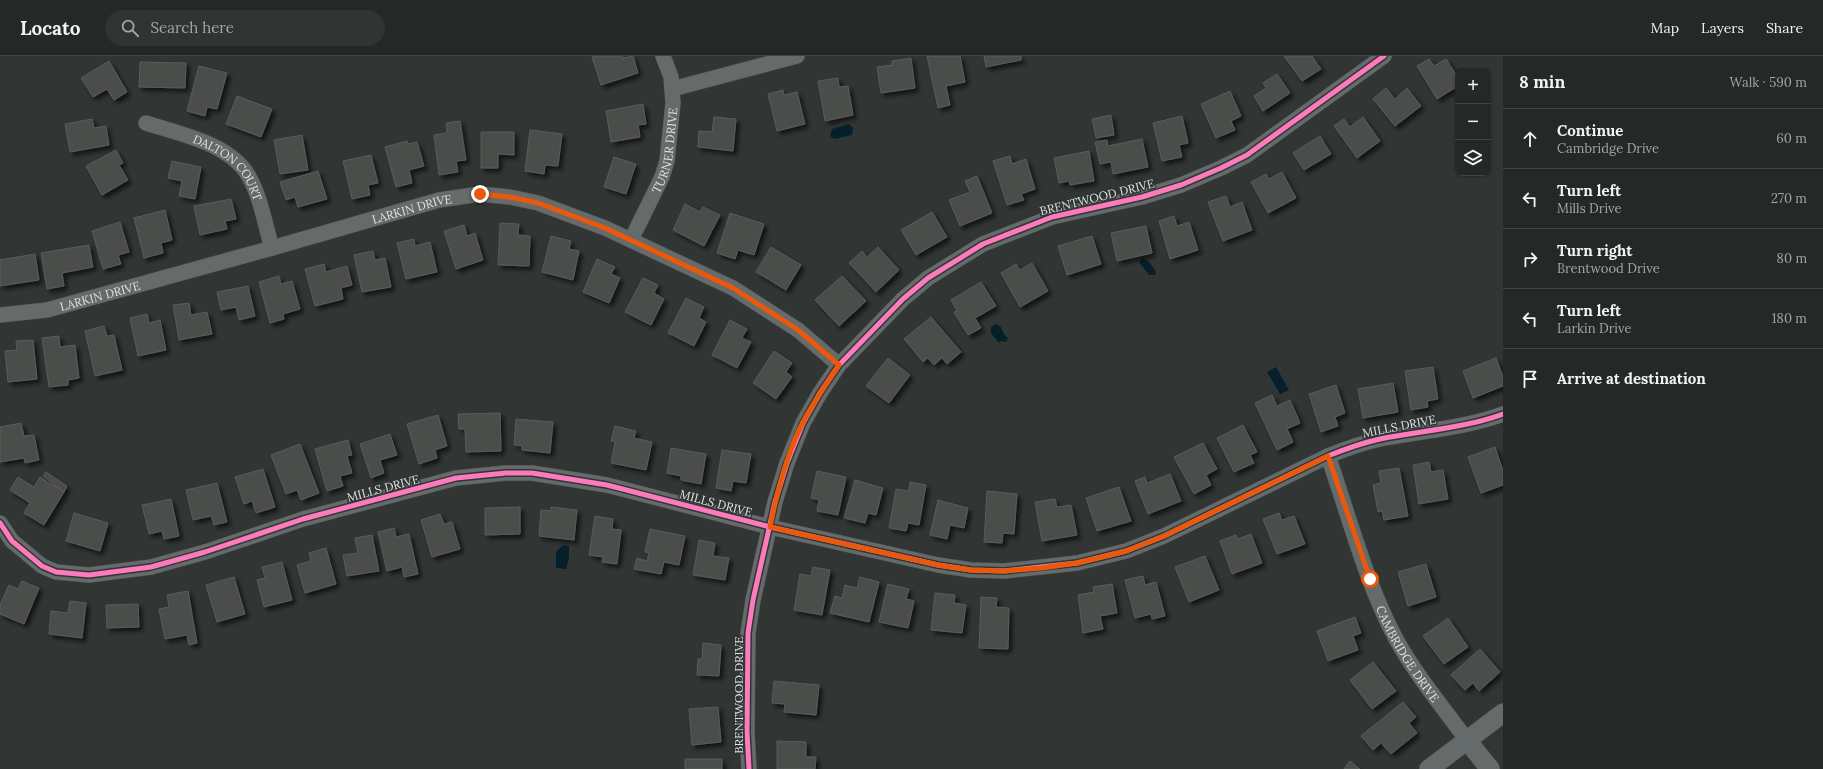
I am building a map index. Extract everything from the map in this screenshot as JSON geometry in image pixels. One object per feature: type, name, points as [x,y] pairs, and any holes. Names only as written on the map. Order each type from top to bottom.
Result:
[{"type":"street","name":"TURNER DRIVE","points":[[631,240],[662,177],[667,161],[673,103],[671,77],[663,56]]},
{"type":"street","points":[[672,89],[797,56]]},
{"type":"street","name":"BRENTWOOD DRIVE","points":[[748,769],[748,633],[753,600],[787,463],[803,423],[820,393],[839,365],[903,299],[928,278],[983,244],[1052,217],[1142,197],[1181,185],[1221,168],[1247,155],[1384,56]]},
{"type":"street","name":"DALTON COURT","points":[[146,123],[219,148],[236,160],[248,175],[257,195],[272,248]]},
{"type":"street","name":"LARKIN DRIVE","points":[[0,316],[47,310],[439,200],[480,194],[510,197],[538,203],[631,240],[733,288],[798,330],[839,365]]},
{"type":"street","name":"MILLS DRIVE","points":[[0,523],[12,541],[42,566],[56,572],[89,575],[151,567],[205,552],[303,519],[456,478],[506,473],[532,473],[607,485],[770,527],[938,565],[971,570],[1004,571],[1077,563],[1126,551],[1164,536],[1328,456],[1379,439],[1452,426],[1503,414]]},
{"type":"street","name":"CAMBRIDGE DRIVE","points":[[1328,456],[1370,579],[1396,639],[1420,678],[1490,769]]},
{"type":"street","points":[[1428,769],[1466,739],[1503,713]]},
{"type":"water","points":[[849,124],[853,128],[852,135],[834,139],[830,136],[832,129]]},
{"type":"water","points":[[1143,258],[1152,266],[1156,272],[1155,275],[1149,275],[1139,262]]},
{"type":"water","points":[[996,324],[1001,327],[1004,334],[1008,338],[1006,342],[1001,341],[999,343],[991,333],[991,327]]},
{"type":"water","points":[[1276,367],[1289,390],[1280,394],[1267,372]]},
{"type":"water","points":[[563,545],[569,546],[569,558],[566,569],[556,568],[556,552]]},
{"type":"building","points":[[622,56],[623,58],[633,56],[638,73],[601,85],[592,57]]},
{"type":"building","points":[[927,56],[960,56],[965,82],[946,86],[950,105],[938,108]]},
{"type":"building","points":[[984,56],[1021,56],[1021,60],[986,67]]},
{"type":"building","points":[[1284,56],[1312,56],[1321,69],[1302,81]]},
{"type":"building","points":[[911,58],[915,88],[881,93],[877,67],[892,65],[892,61]]},
{"type":"building","points":[[1429,59],[1434,66],[1446,59],[1455,73],[1455,88],[1437,99],[1417,66]]},
{"type":"building","points":[[109,61],[127,92],[114,100],[107,89],[93,97],[81,78]]},
{"type":"building","points":[[140,62],[186,63],[185,88],[139,87]]},
{"type":"building","points":[[199,66],[227,73],[217,109],[207,107],[205,116],[187,111]]},
{"type":"building","points":[[1277,74],[1290,93],[1263,111],[1254,96],[1266,88],[1263,83]]},
{"type":"building","points":[[838,78],[839,87],[848,86],[853,115],[825,121],[818,81]]},
{"type":"building","points":[[1386,88],[1395,99],[1407,88],[1421,106],[1395,126],[1373,99]]},
{"type":"building","points":[[783,90],[784,95],[797,92],[805,124],[777,131],[768,94]]},
{"type":"building","points":[[1230,91],[1241,116],[1231,121],[1235,130],[1216,138],[1201,104]]},
{"type":"building","points":[[237,96],[272,109],[261,137],[226,124]]},
{"type":"building","points":[[643,104],[646,124],[638,125],[640,137],[611,142],[606,111]]},
{"type":"building","points":[[1111,115],[1114,135],[1096,138],[1092,119]]},
{"type":"building","points":[[1182,116],[1188,143],[1179,145],[1182,157],[1162,161],[1153,123]]},
{"type":"building","points":[[714,117],[736,119],[733,151],[698,147],[699,131],[712,132]]},
{"type":"building","points":[[1363,117],[1380,141],[1357,158],[1334,126],[1344,119],[1350,127]]},
{"type":"building","points":[[92,119],[94,128],[106,126],[109,145],[70,152],[65,124]]},
{"type":"building","points":[[460,121],[466,160],[456,161],[458,172],[439,175],[434,135],[447,133],[446,123]]},
{"type":"building","points":[[530,130],[562,134],[558,166],[545,165],[544,174],[525,171]]},
{"type":"building","points":[[481,132],[514,132],[514,155],[498,154],[498,168],[481,168]]},
{"type":"building","points":[[302,135],[308,170],[280,174],[274,140]]},
{"type":"building","points":[[1320,136],[1331,154],[1304,170],[1293,153]]},
{"type":"building","points":[[1142,139],[1148,167],[1113,174],[1111,162],[1100,164],[1095,142],[1107,140],[1108,146]]},
{"type":"building","points":[[407,141],[408,144],[417,142],[424,166],[409,170],[412,183],[396,187],[385,147]]},
{"type":"building","points":[[116,150],[123,163],[119,165],[128,180],[102,195],[86,166]]},
{"type":"building","points":[[1089,151],[1094,181],[1070,185],[1069,181],[1059,183],[1054,158]]},
{"type":"building","points":[[371,155],[378,183],[368,185],[370,195],[352,199],[343,161]]},
{"type":"building","points":[[1010,156],[1012,164],[1026,159],[1035,189],[1021,194],[1024,200],[1007,205],[993,161]]},
{"type":"building","points":[[614,157],[636,164],[626,194],[604,187]]},
{"type":"building","points":[[172,161],[201,167],[195,199],[179,196],[182,181],[168,178]]},
{"type":"building","points":[[318,171],[327,199],[298,207],[295,197],[286,200],[280,182]]},
{"type":"building","points":[[1282,172],[1296,198],[1268,213],[1251,182],[1266,174],[1269,179]]},
{"type":"building","points":[[977,176],[992,213],[960,226],[949,200],[970,192],[965,181]]},
{"type":"building","points":[[1226,196],[1230,207],[1242,202],[1252,230],[1223,241],[1208,202]]},
{"type":"building","points":[[231,199],[236,219],[225,221],[227,229],[200,235],[194,206]]},
{"type":"building","points":[[685,204],[700,212],[703,207],[720,215],[704,246],[673,230]]},
{"type":"building","points":[[165,210],[172,240],[161,243],[163,253],[144,258],[134,218]]},
{"type":"building","points":[[932,212],[947,237],[916,255],[901,230]]},
{"type":"building","points":[[730,213],[764,224],[754,255],[738,250],[735,259],[717,253]]},
{"type":"building","points":[[1174,216],[1177,226],[1189,222],[1198,250],[1170,259],[1159,221]]},
{"type":"building","points":[[120,222],[129,252],[118,255],[121,264],[103,269],[92,231]]},
{"type":"building","points":[[500,223],[519,224],[518,235],[530,236],[529,266],[498,265]]},
{"type":"building","points":[[464,225],[467,236],[475,233],[483,260],[456,269],[444,231]]},
{"type":"building","points":[[1146,226],[1152,253],[1117,261],[1111,233]]},
{"type":"building","points":[[551,236],[571,241],[569,249],[579,251],[573,280],[542,272]]},
{"type":"building","points":[[1092,236],[1101,264],[1067,275],[1058,246]]},
{"type":"building","points":[[414,239],[415,246],[430,242],[437,272],[406,279],[397,243]]},
{"type":"building","points":[[89,245],[93,267],[62,273],[64,286],[47,289],[41,253]]},
{"type":"building","points":[[771,247],[801,265],[786,290],[756,272]]},
{"type":"building","points":[[878,247],[899,270],[876,292],[849,263],[862,251],[867,257]]},
{"type":"building","points":[[373,251],[375,260],[385,258],[391,287],[362,292],[354,255]]},
{"type":"building","points":[[35,254],[39,280],[0,286],[0,260]]},
{"type":"building","points":[[597,259],[615,267],[611,274],[620,278],[609,303],[583,292]]},
{"type":"building","points":[[1032,263],[1048,291],[1020,307],[1001,273],[1016,264],[1020,270]]},
{"type":"building","points":[[324,264],[326,272],[347,266],[352,285],[341,288],[343,299],[315,306],[305,269]]},
{"type":"building","points":[[279,276],[281,284],[292,281],[300,309],[283,314],[284,319],[270,323],[259,282]]},
{"type":"building","points":[[842,276],[866,301],[839,326],[815,300]]},
{"type":"building","points":[[643,278],[658,285],[654,293],[664,299],[651,325],[625,312]]},
{"type":"building","points":[[981,282],[996,306],[975,318],[981,328],[968,335],[954,312],[957,311],[951,300]]},
{"type":"building","points":[[248,286],[255,316],[239,320],[236,307],[221,310],[217,292]]},
{"type":"building","points":[[686,298],[704,307],[699,318],[706,322],[694,346],[668,333]]},
{"type":"building","points":[[189,303],[191,315],[207,312],[212,334],[179,340],[173,305]]},
{"type":"building","points":[[147,314],[149,323],[160,320],[166,350],[138,356],[130,318]]},
{"type":"building","points":[[931,317],[961,352],[947,364],[942,358],[934,365],[928,358],[923,362],[904,339]]},
{"type":"building","points":[[730,320],[747,329],[742,338],[751,342],[737,368],[712,355]]},
{"type":"building","points":[[104,326],[107,336],[114,335],[122,370],[95,376],[85,331]]},
{"type":"building","points":[[59,336],[60,347],[75,345],[79,378],[68,380],[68,385],[49,387],[42,338]]},
{"type":"building","points":[[33,340],[37,379],[8,382],[5,351],[17,350],[16,341]]},
{"type":"building","points":[[774,351],[792,363],[786,372],[792,377],[776,399],[753,383]]},
{"type":"building","points":[[888,358],[910,375],[889,403],[866,386]]},
{"type":"building","points":[[1496,358],[1503,377],[1503,386],[1473,398],[1463,371]]},
{"type":"building","points":[[1433,367],[1438,399],[1427,401],[1428,407],[1411,410],[1405,371]]},
{"type":"building","points":[[1393,383],[1398,412],[1363,418],[1358,389]]},
{"type":"building","points":[[1336,385],[1345,413],[1335,417],[1338,426],[1321,432],[1309,394]]},
{"type":"building","points":[[1272,395],[1277,406],[1290,400],[1300,423],[1287,429],[1293,442],[1277,450],[1255,403]]},
{"type":"building","points":[[500,413],[501,451],[466,452],[465,429],[459,429],[458,414]]},
{"type":"building","points":[[438,415],[447,446],[435,450],[437,458],[419,464],[407,424]]},
{"type":"building","points":[[516,419],[553,422],[550,453],[522,450],[522,446],[514,445]]},
{"type":"building","points":[[21,423],[24,436],[34,435],[39,460],[25,463],[24,458],[0,462],[0,427]]},
{"type":"building","points":[[1243,425],[1257,452],[1250,455],[1254,463],[1234,472],[1217,438]]},
{"type":"building","points":[[615,426],[636,431],[634,438],[652,442],[646,470],[611,463],[615,442],[611,441]]},
{"type":"building","points":[[390,434],[397,455],[380,460],[384,473],[371,478],[360,444]]},
{"type":"building","points":[[348,440],[352,455],[347,456],[352,473],[340,476],[343,486],[327,491],[315,449]]},
{"type":"building","points":[[1203,443],[1217,469],[1206,475],[1211,485],[1194,494],[1174,457]]},
{"type":"building","points":[[300,444],[319,493],[301,500],[297,490],[286,494],[271,455]]},
{"type":"building","points":[[1495,447],[1503,471],[1503,485],[1481,493],[1468,457]]},
{"type":"building","points":[[671,448],[706,454],[701,484],[681,480],[681,476],[667,473]]},
{"type":"building","points":[[722,450],[751,454],[746,483],[733,481],[731,491],[716,488]]},
{"type":"building","points":[[1429,462],[1431,472],[1443,470],[1448,499],[1419,504],[1413,465]]},
{"type":"building","points":[[1399,468],[1408,516],[1384,520],[1382,511],[1378,512],[1373,485],[1381,483],[1379,471]]},
{"type":"building","points":[[263,469],[275,507],[256,513],[252,501],[244,504],[235,477]]},
{"type":"building","points":[[817,471],[846,477],[838,515],[817,511],[819,500],[811,498]]},
{"type":"building","points":[[46,472],[67,486],[64,492],[43,476]]},
{"type":"building","points":[[1170,474],[1181,501],[1148,514],[1135,481],[1145,477],[1147,483]]},
{"type":"building","points":[[18,477],[34,487],[40,477],[64,492],[44,525],[24,513],[30,503],[10,490]]},
{"type":"building","points":[[855,480],[883,488],[876,515],[868,513],[865,523],[844,518]]},
{"type":"building","points":[[910,482],[926,485],[919,525],[908,523],[906,531],[889,528],[896,489],[909,491]]},
{"type":"building","points":[[217,483],[227,522],[214,525],[211,516],[193,520],[186,490]]},
{"type":"building","points":[[1119,487],[1131,521],[1097,531],[1086,498]]},
{"type":"building","points":[[987,491],[1017,494],[1014,534],[1003,533],[1002,543],[984,542]]},
{"type":"building","points":[[171,499],[179,536],[164,539],[162,531],[149,534],[142,505]]},
{"type":"building","points":[[1055,499],[1057,507],[1071,505],[1077,535],[1042,541],[1035,502]]},
{"type":"building","points":[[938,500],[968,508],[964,528],[950,525],[947,539],[930,535]]},
{"type":"building","points":[[520,507],[520,534],[485,535],[485,508]]},
{"type":"building","points":[[551,507],[577,510],[574,540],[539,536],[541,510],[551,511]]},
{"type":"building","points":[[74,513],[108,523],[100,551],[66,541]]},
{"type":"building","points":[[1279,513],[1282,520],[1294,516],[1305,544],[1277,554],[1263,519]]},
{"type":"building","points":[[440,514],[444,524],[452,522],[460,549],[432,557],[421,520]]},
{"type":"building","points":[[595,516],[613,519],[612,529],[621,530],[617,564],[602,562],[603,557],[589,555]]},
{"type":"building","points":[[394,528],[396,537],[409,534],[418,574],[404,577],[402,567],[387,571],[378,532]]},
{"type":"building","points":[[650,529],[685,536],[679,565],[664,562],[661,574],[634,569],[637,558],[647,561],[649,553],[645,552]]},
{"type":"building","points":[[1251,534],[1262,563],[1232,574],[1220,541],[1236,535],[1238,539]]},
{"type":"building","points":[[372,535],[379,571],[347,576],[343,555],[358,553],[355,538]]},
{"type":"building","points":[[699,540],[715,543],[713,556],[729,558],[725,580],[693,575]]},
{"type":"building","points":[[326,548],[336,584],[305,593],[297,565],[311,561],[309,553]]},
{"type":"building","points":[[1205,556],[1219,590],[1189,602],[1175,567]]},
{"type":"building","points":[[282,562],[292,600],[264,607],[257,580],[265,578],[262,567]]},
{"type":"building","points":[[1426,564],[1436,597],[1408,606],[1398,572]]},
{"type":"building","points":[[813,567],[830,570],[822,615],[794,610],[800,574],[811,576]]},
{"type":"building","points":[[1143,576],[1145,585],[1156,582],[1165,616],[1152,619],[1151,614],[1135,618],[1125,580]]},
{"type":"building","points":[[234,577],[245,614],[217,622],[206,585]]},
{"type":"building","points":[[860,577],[879,582],[869,622],[830,613],[835,596],[842,598],[845,585],[857,588]]},
{"type":"building","points":[[22,581],[39,588],[24,624],[0,614],[0,605],[9,585],[18,589]]},
{"type":"building","points":[[888,584],[909,589],[906,599],[914,601],[908,628],[879,622]]},
{"type":"building","points":[[1112,584],[1117,613],[1100,616],[1103,629],[1083,633],[1078,595],[1094,592],[1093,587]]},
{"type":"building","points":[[188,591],[197,643],[189,645],[187,635],[165,639],[159,609],[169,607],[167,595]]},
{"type":"building","points":[[935,593],[955,595],[954,603],[966,605],[962,633],[931,630]]},
{"type":"building","points":[[981,597],[997,598],[996,607],[1009,608],[1008,649],[979,648]]},
{"type":"building","points":[[70,601],[86,603],[82,638],[49,634],[51,611],[68,613]]},
{"type":"building","points":[[138,604],[139,627],[107,628],[106,605]]},
{"type":"building","points":[[1355,617],[1361,633],[1353,636],[1358,650],[1328,661],[1317,631]]},
{"type":"building","points":[[1448,618],[1468,647],[1444,664],[1423,636]]},
{"type":"building","points":[[703,643],[721,645],[719,676],[697,675],[698,659],[702,659]]},
{"type":"building","points":[[1480,649],[1500,672],[1479,691],[1473,683],[1465,690],[1451,675]]},
{"type":"building","points":[[1373,662],[1396,691],[1372,709],[1350,680]]},
{"type":"building","points":[[774,681],[819,685],[816,715],[784,712],[785,704],[772,703]]},
{"type":"building","points":[[1403,702],[1416,717],[1409,723],[1417,733],[1391,754],[1381,743],[1373,750],[1361,736]]},
{"type":"building","points":[[718,707],[721,742],[692,745],[689,709]]},
{"type":"building","points":[[777,741],[806,742],[806,757],[816,757],[815,769],[777,769]]},
{"type":"building","points":[[685,759],[722,759],[722,769],[685,769]]},
{"type":"building","points":[[1350,761],[1360,769],[1344,769]]},
{"type":"cycle path","points":[[749,769],[747,732],[748,633],[753,600],[775,502],[787,463],[803,423],[820,393],[839,365],[903,299],[928,278],[983,244],[1052,217],[1142,197],[1181,185],[1221,168],[1247,155],[1384,56]]},
{"type":"cycle path","points":[[0,523],[12,541],[42,566],[56,572],[89,575],[151,567],[205,552],[303,519],[456,478],[506,473],[532,473],[607,485],[770,527],[938,565],[971,570],[1004,571],[1077,563],[1126,551],[1164,536],[1328,456],[1347,449],[1380,439],[1473,423],[1503,414]]},
{"type":"route","points":[[480,194],[510,197],[538,203],[605,228],[733,288],[798,330],[839,365],[820,393],[803,423],[787,463],[775,502],[770,527],[938,565],[971,570],[1004,571],[1041,568],[1077,563],[1126,551],[1164,536],[1328,456],[1370,579]]}]
